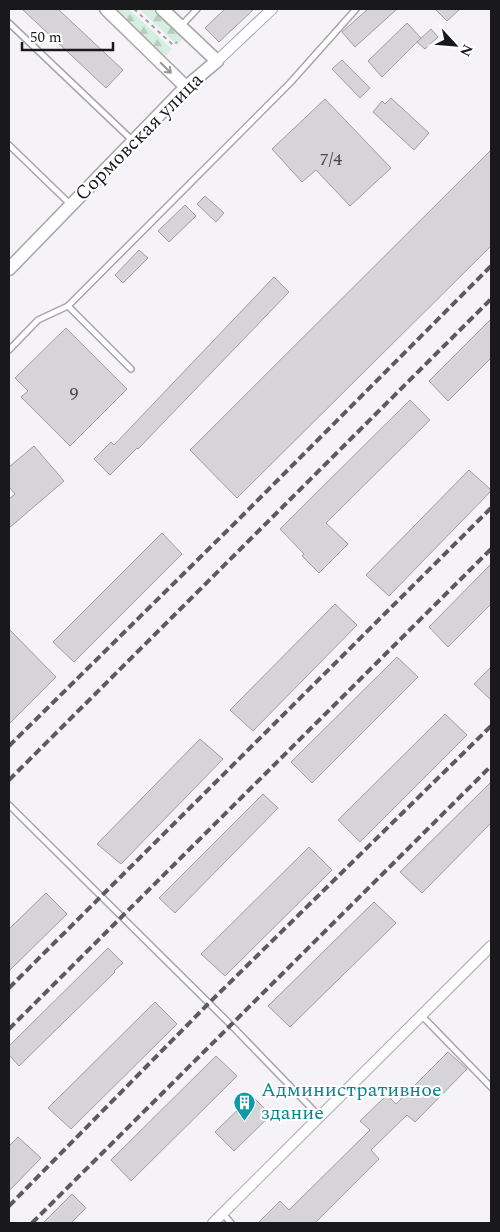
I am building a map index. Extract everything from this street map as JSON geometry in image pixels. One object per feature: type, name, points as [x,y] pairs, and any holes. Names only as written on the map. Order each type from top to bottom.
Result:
[{"type":"street","points":[[106,9],[186,88]]},
{"type":"street","points":[[162,9],[218,61]]},
{"type":"street","name":"Сормовская улица","points":[[9,269],[186,88],[218,61],[272,9]]},
{"type":"street","points":[[213,1223],[491,946]]},
{"type":"lane","points":[[180,26],[197,9]]},
{"type":"lane","points":[[9,350],[38,320],[68,306],[290,83],[356,9]]},
{"type":"lane","points":[[9,23],[134,141]]},
{"type":"lane","points":[[9,145],[71,204]]},
{"type":"lane","points":[[68,306],[131,370]]},
{"type":"lane","points":[[9,805],[231,1025],[320,1117]]},
{"type":"lane","points":[[422,1016],[491,1087]]},
{"type":"lane","points":[[223,1214],[231,1223]]},
{"type":"path","points":[[134,9],[173,46]]},
{"type":"path","points":[[169,50],[178,41]]},
{"type":"green space","points":[[115,9],[129,9],[172,49],[165,56]]},
{"type":"green space","points":[[139,9],[153,9],[184,37],[177,45]]},
{"type":"building","points":[[22,9],[58,9],[123,70],[106,88]]},
{"type":"building","points":[[225,9],[254,9],[219,42],[205,28]]},
{"type":"building","points":[[368,9],[397,9],[355,47],[342,32]]},
{"type":"building","points":[[435,9],[460,9],[447,21]]},
{"type":"building","points":[[407,23],[421,38],[382,77],[368,61]]},
{"type":"building","points":[[431,29],[438,37],[425,49],[417,42]]},
{"type":"building","points":[[342,60],[370,88],[360,98],[332,69]]},
{"type":"building","points":[[391,98],[429,133],[414,150],[373,112],[382,101],[385,104]]},
{"type":"building","points":[[325,99],[391,168],[350,206],[316,170],[302,182],[272,149]]},
{"type":"building","points":[[491,150],[491,246],[237,498],[190,450]]},
{"type":"building","points":[[205,196],[224,213],[216,222],[197,204]]},
{"type":"building","points":[[185,205],[196,216],[169,242],[158,231]]},
{"type":"building","points":[[139,250],[148,258],[123,283],[115,275]]},
{"type":"building","points":[[274,277],[289,292],[138,449],[110,475],[94,459],[111,442],[114,445]]},
{"type":"building","points":[[491,319],[491,358],[448,401],[429,381]]},
{"type":"building","points":[[66,328],[127,389],[70,446],[21,397],[28,391],[15,378]]},
{"type":"building","points":[[410,400],[430,420],[326,523],[348,544],[319,573],[280,529]]},
{"type":"building","points":[[34,446],[64,481],[9,528],[9,499],[15,494],[9,487],[9,467]]},
{"type":"building","points":[[469,470],[491,491],[389,596],[366,575]]},
{"type":"building","points":[[162,533],[182,554],[74,662],[53,642]]},
{"type":"building","points":[[491,564],[491,604],[448,647],[429,627]]},
{"type":"building","points":[[335,604],[357,625],[253,731],[230,710]]},
{"type":"building","points":[[9,629],[56,677],[9,724]]},
{"type":"building","points":[[397,657],[418,677],[312,783],[291,762]]},
{"type":"building","points":[[491,667],[491,700],[474,684]]},
{"type":"building","points":[[445,714],[467,735],[360,842],[338,820]]},
{"type":"building","points":[[200,739],[223,759],[121,864],[97,844]]},
{"type":"building","points":[[491,782],[491,823],[422,893],[400,872]]},
{"type":"building","points":[[263,794],[278,808],[175,913],[159,898]]},
{"type":"building","points":[[309,847],[332,870],[225,976],[201,954]]},
{"type":"building","points":[[46,893],[67,914],[9,971],[9,929]]},
{"type":"building","points":[[374,902],[396,923],[290,1027],[268,1006]]},
{"type":"building","points":[[108,948],[123,963],[19,1066],[9,1055],[9,1046]]},
{"type":"building","points":[[155,1002],[177,1024],[71,1129],[48,1108]]},
{"type":"building","points":[[448,1052],[467,1069],[415,1122],[407,1115],[371,1150],[379,1159],[315,1223],[258,1223],[280,1201],[289,1210],[370,1130],[360,1121],[387,1095],[396,1104]]},
{"type":"building","points":[[216,1056],[237,1076],[131,1181],[111,1160]]},
{"type":"building","name":"Административное здание","points":[[252,1096],[271,1115],[234,1151],[215,1132]]},
{"type":"building","points":[[18,1137],[41,1158],[9,1191],[9,1146]]},
{"type":"building","points":[[72,1194],[86,1208],[71,1223],[43,1223]]},
{"type":"railway","points":[[9,746],[491,266]]},
{"type":"railway","points":[[9,780],[491,299]]},
{"type":"railway","points":[[9,988],[491,508]]},
{"type":"railway","points":[[9,1029],[491,549]]},
{"type":"railway","points":[[9,1206],[208,1004],[491,726]]},
{"type":"railway","points":[[32,1223],[491,766]]},
{"type":"place","name":"Административное здание","points":[[245,1121]]}]
